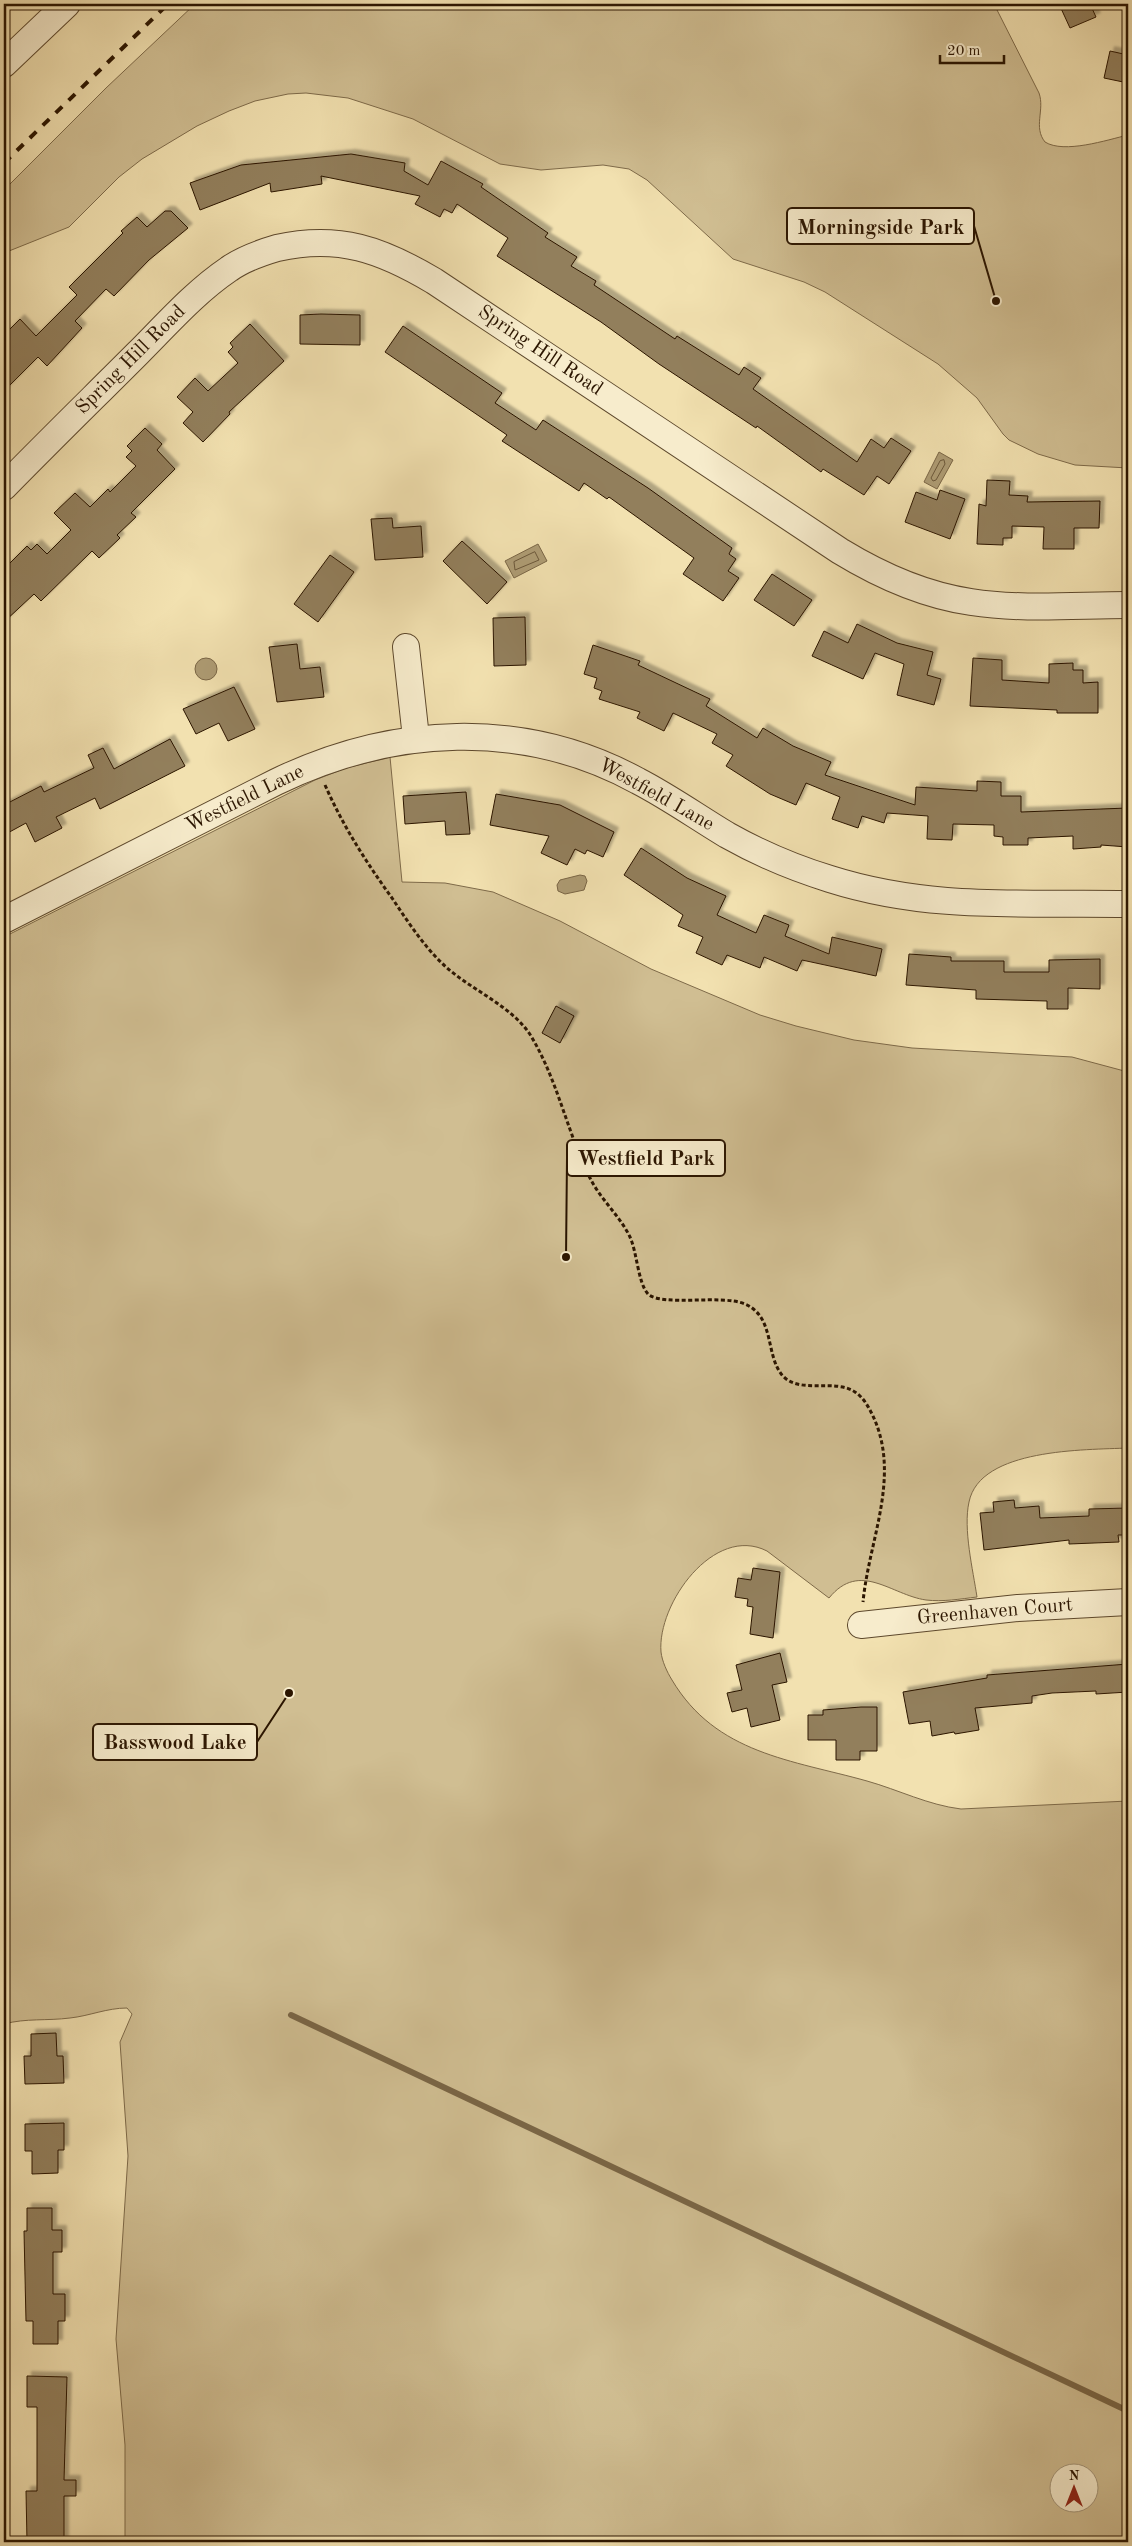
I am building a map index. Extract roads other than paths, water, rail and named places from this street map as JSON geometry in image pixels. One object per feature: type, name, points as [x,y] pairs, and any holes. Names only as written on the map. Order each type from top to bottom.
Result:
[{"type":"street","points":[[4,64],[67,4]]},
{"type":"street","name":"Spring Hill Road","points":[[4,487],[190,301],[230,267],[255,255],[293,245],[325,242],[346,244],[384,254],[434,281],[840,551],[884,576],[926,592],[981,604],[1128,605]]},
{"type":"street","points":[[406,647],[416,738]]},
{"type":"street","name":"Westfield Lane","points":[[4,920],[267,786],[316,764],[366,748],[416,738],[490,736],[536,744],[576,754],[637,780],[728,836],[767,855],[812,873],[868,890],[908,898],[965,904],[1128,904]]},
{"type":"street","name":"Greenhaven Court","points":[[861,1625],[1018,1608],[1128,1602]]},
{"type":"water","points":[[939,452],[953,460],[937,489],[924,482]]},
{"type":"water","points":[[538,544],[547,561],[514,578],[505,561]]},
{"type":"water","points":[[206,658],[214,661],[217,669],[214,677],[206,680],[198,677],[195,669],[198,661]]},
{"type":"water","points":[[580,875],[585,876],[587,881],[584,890],[565,894],[558,891],[557,885],[560,880]]},
{"type":"waterway","points":[[291,2015],[1128,2411]]},
{"type":"railway","points":[[4,163],[168,4]]},
{"type":"place","name":"Morningside Park","points":[[996,301]]},
{"type":"place","name":"Westfield Park","points":[[566,1257]]},
{"type":"place","name":"Basswood Lake","points":[[289,1693]]}]
